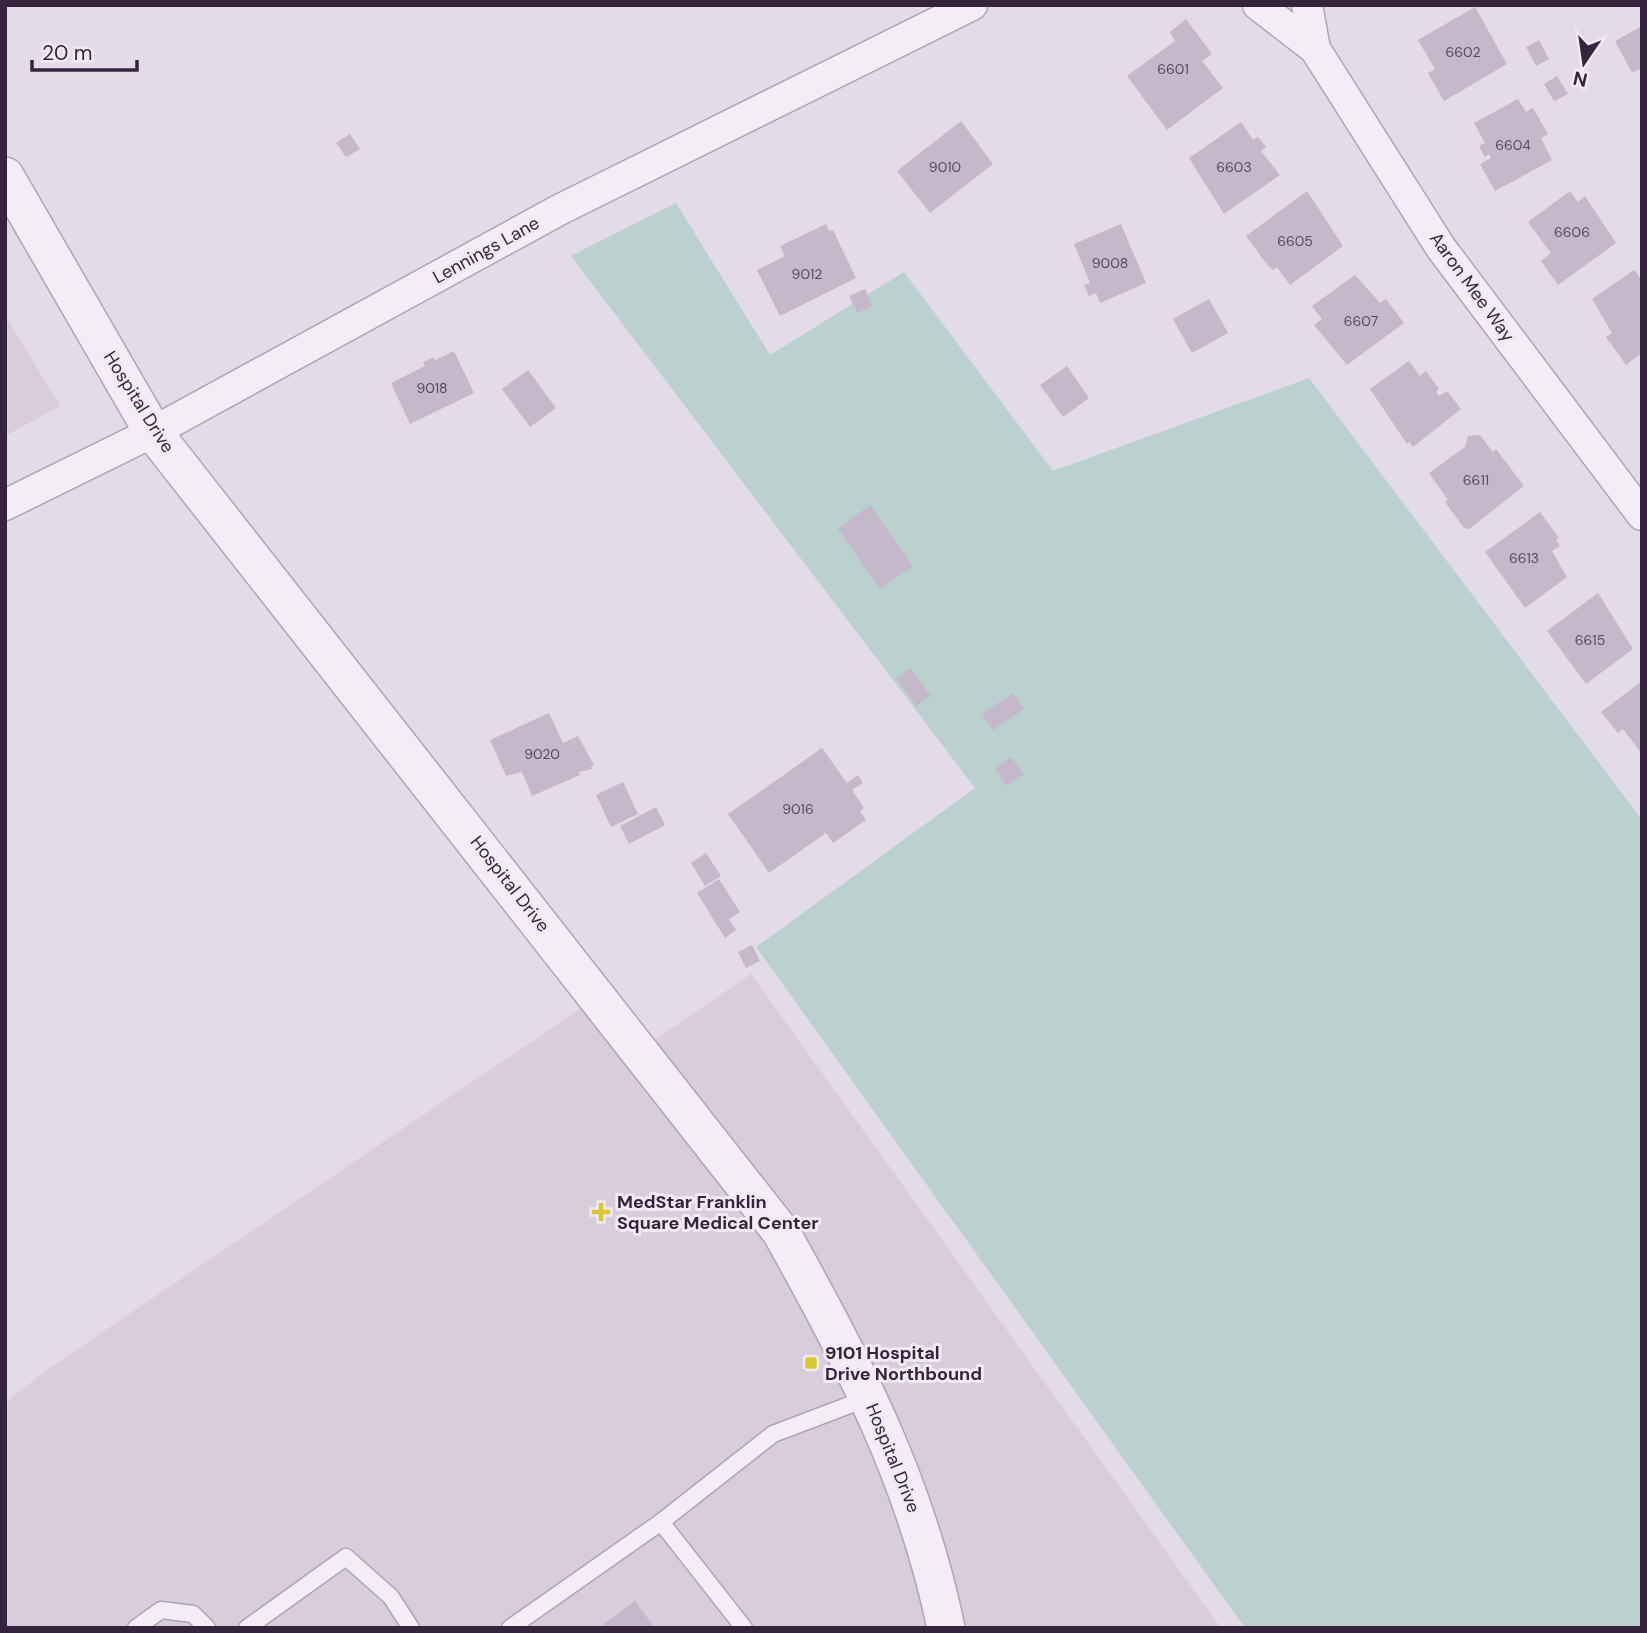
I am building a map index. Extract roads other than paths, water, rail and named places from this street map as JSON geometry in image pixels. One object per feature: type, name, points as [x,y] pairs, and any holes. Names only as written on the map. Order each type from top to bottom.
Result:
[{"type":"street","name":"Lennings Lane","points":[[5,505],[153,432],[559,210],[972,5]]},
{"type":"street","name":"Aaron Mee Way","points":[[1258,5],[1315,49],[1441,248],[1642,516]]},
{"type":"street","name":"Aaron Mee Way","points":[[1307,5],[1315,49]]},
{"type":"street","name":"Hospital Drive","points":[[5,176],[153,432],[781,1232],[848,1353],[903,1474],[932,1562],[946,1628]]},
{"type":"lane","points":[[510,1628],[661,1522],[773,1434],[869,1398]]},
{"type":"lane","points":[[661,1522],[744,1628]]},
{"type":"lane","points":[[247,1628],[346,1557],[391,1597],[411,1628]]},
{"type":"lane","points":[[136,1628],[161,1610],[192,1614],[207,1628]]},
{"type":"place","name":"MedStar Franklin Square Medical Center","points":[[601,1212]]},
{"type":"place","name":"9101 Hospital Drive Northbound","points":[[811,1363]]}]
